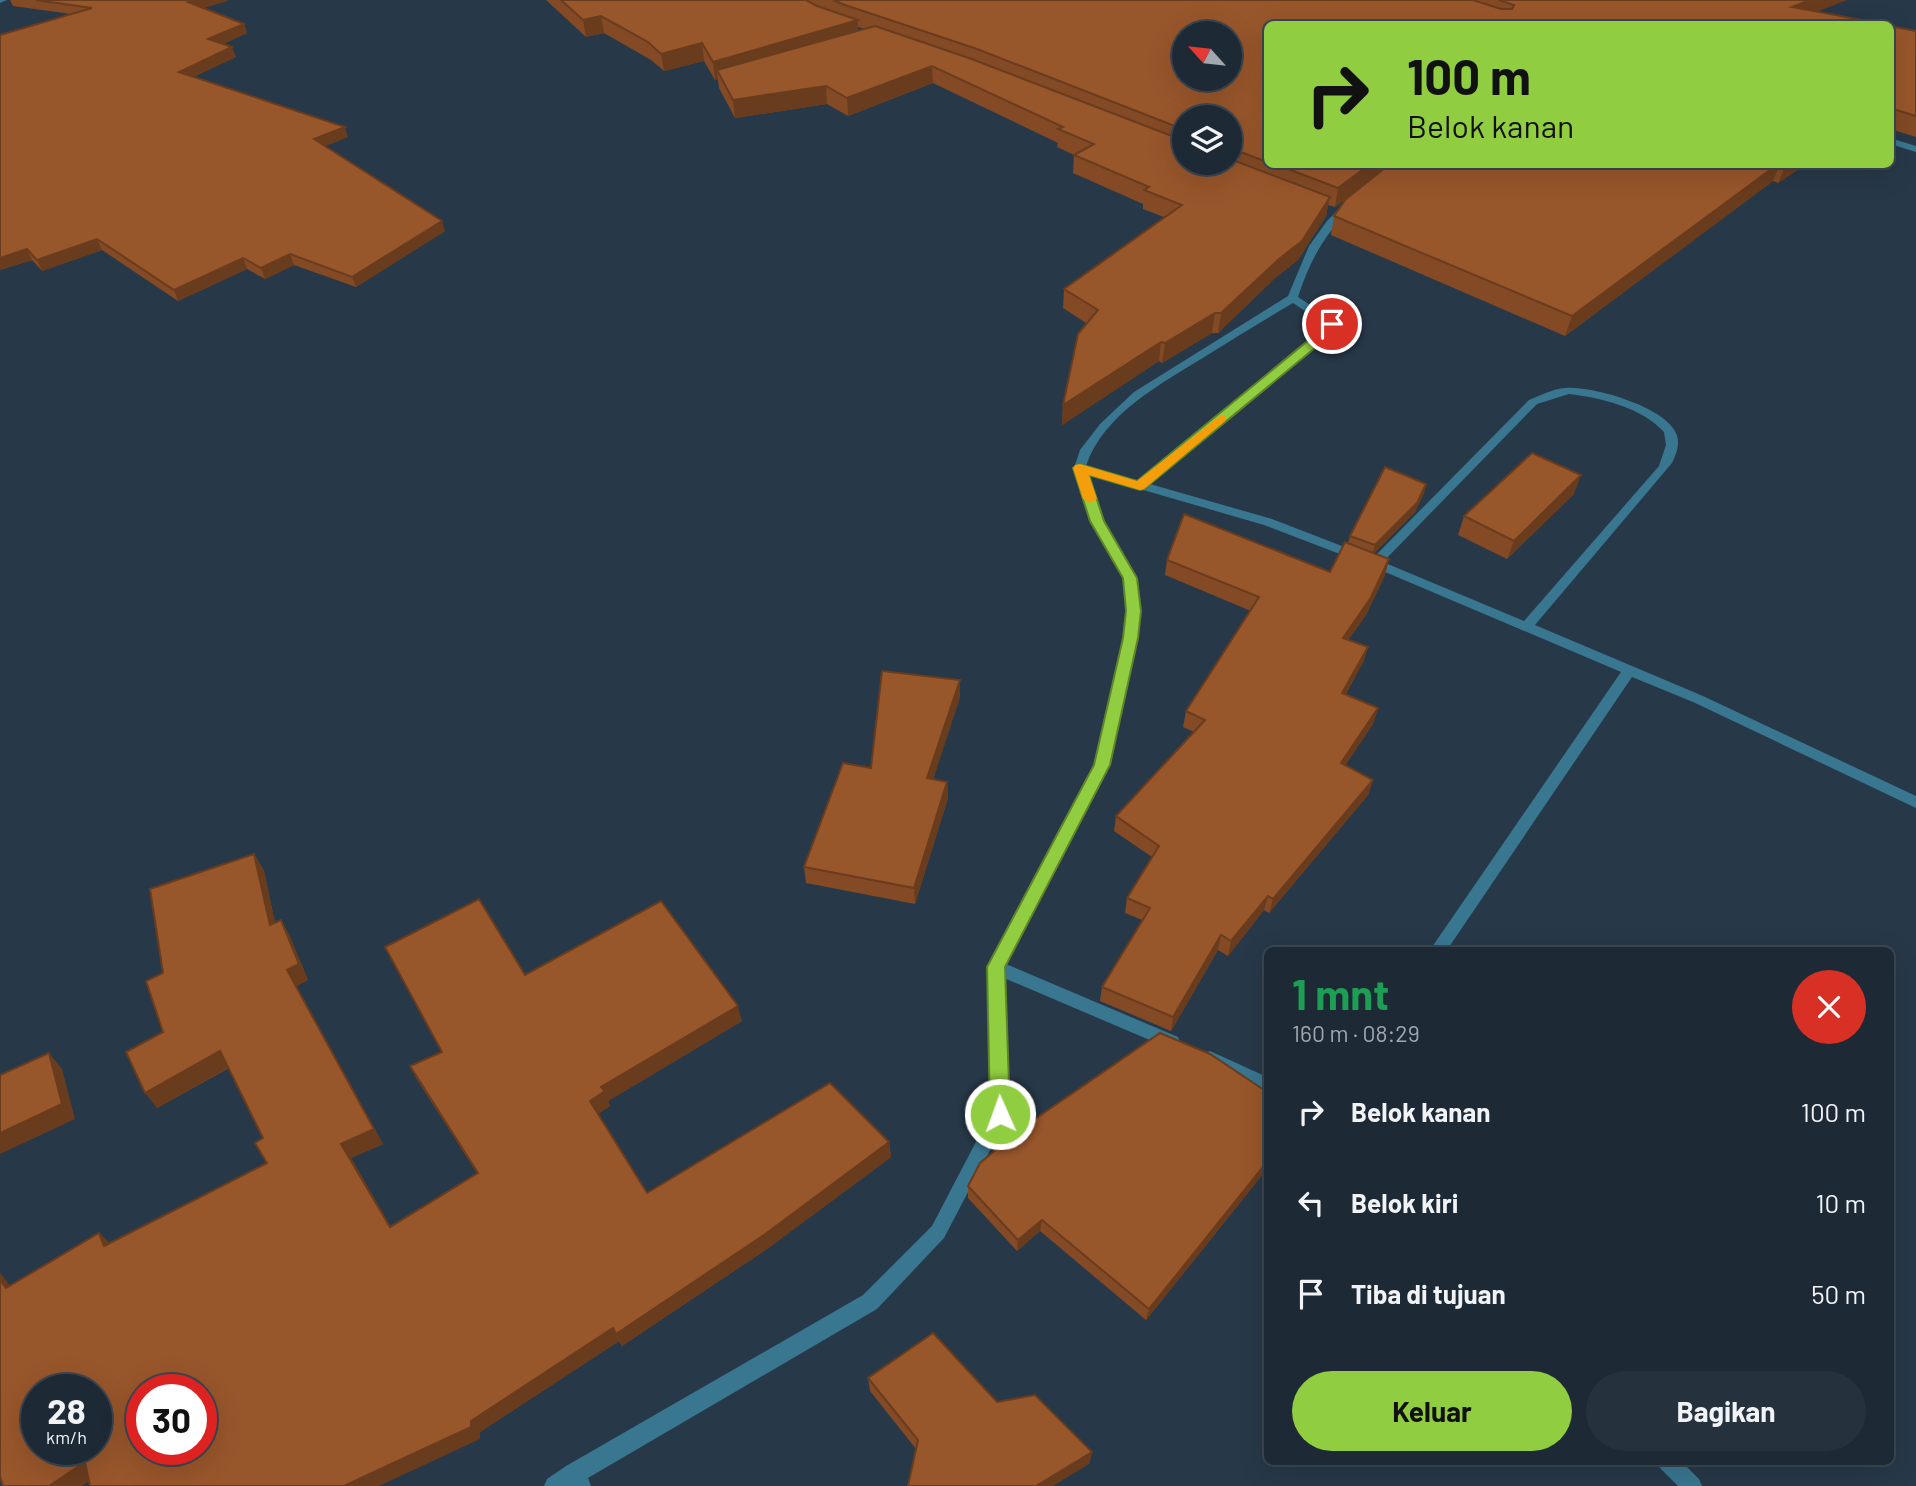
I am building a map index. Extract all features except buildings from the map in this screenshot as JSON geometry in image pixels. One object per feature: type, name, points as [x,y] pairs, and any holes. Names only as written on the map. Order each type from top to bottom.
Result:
[{"type":"street","points":[[1894,142],[1916,149]]},
{"type":"street","points":[[554,1486],[577,1479],[870,1302],[937,1232],[1000,1114],[996,967],[1102,765],[1131,638],[1133,611],[1130,578],[1097,521],[1080,468],[1086,450],[1104,426],[1138,394],[1293,298],[1302,267],[1330,212],[1358,198]]},
{"type":"street","points":[[1140,486],[1329,330],[1332,324],[1327,319],[1293,298]]},
{"type":"street","points":[[1375,563],[1533,402],[1552,394],[1570,391],[1602,398],[1657,419],[1670,432],[1673,450],[1664,467],[1526,627]]},
{"type":"street","points":[[1080,468],[1268,522],[1375,563],[1698,699],[1916,802]]},
{"type":"street","points":[[1439,947],[1630,670]]},
{"type":"street","points":[[996,967],[1264,1084]]},
{"type":"street","points":[[1671,1465],[1692,1486]]},
{"type":"slow traffic","points":[[1090,499],[1080,468],[1140,486],[1221,418]]},
{"type":"route","points":[[1000,1114],[996,967],[1102,765],[1131,638],[1133,611],[1130,578],[1097,521],[1080,468],[1140,486],[1329,330],[1332,324]]}]
